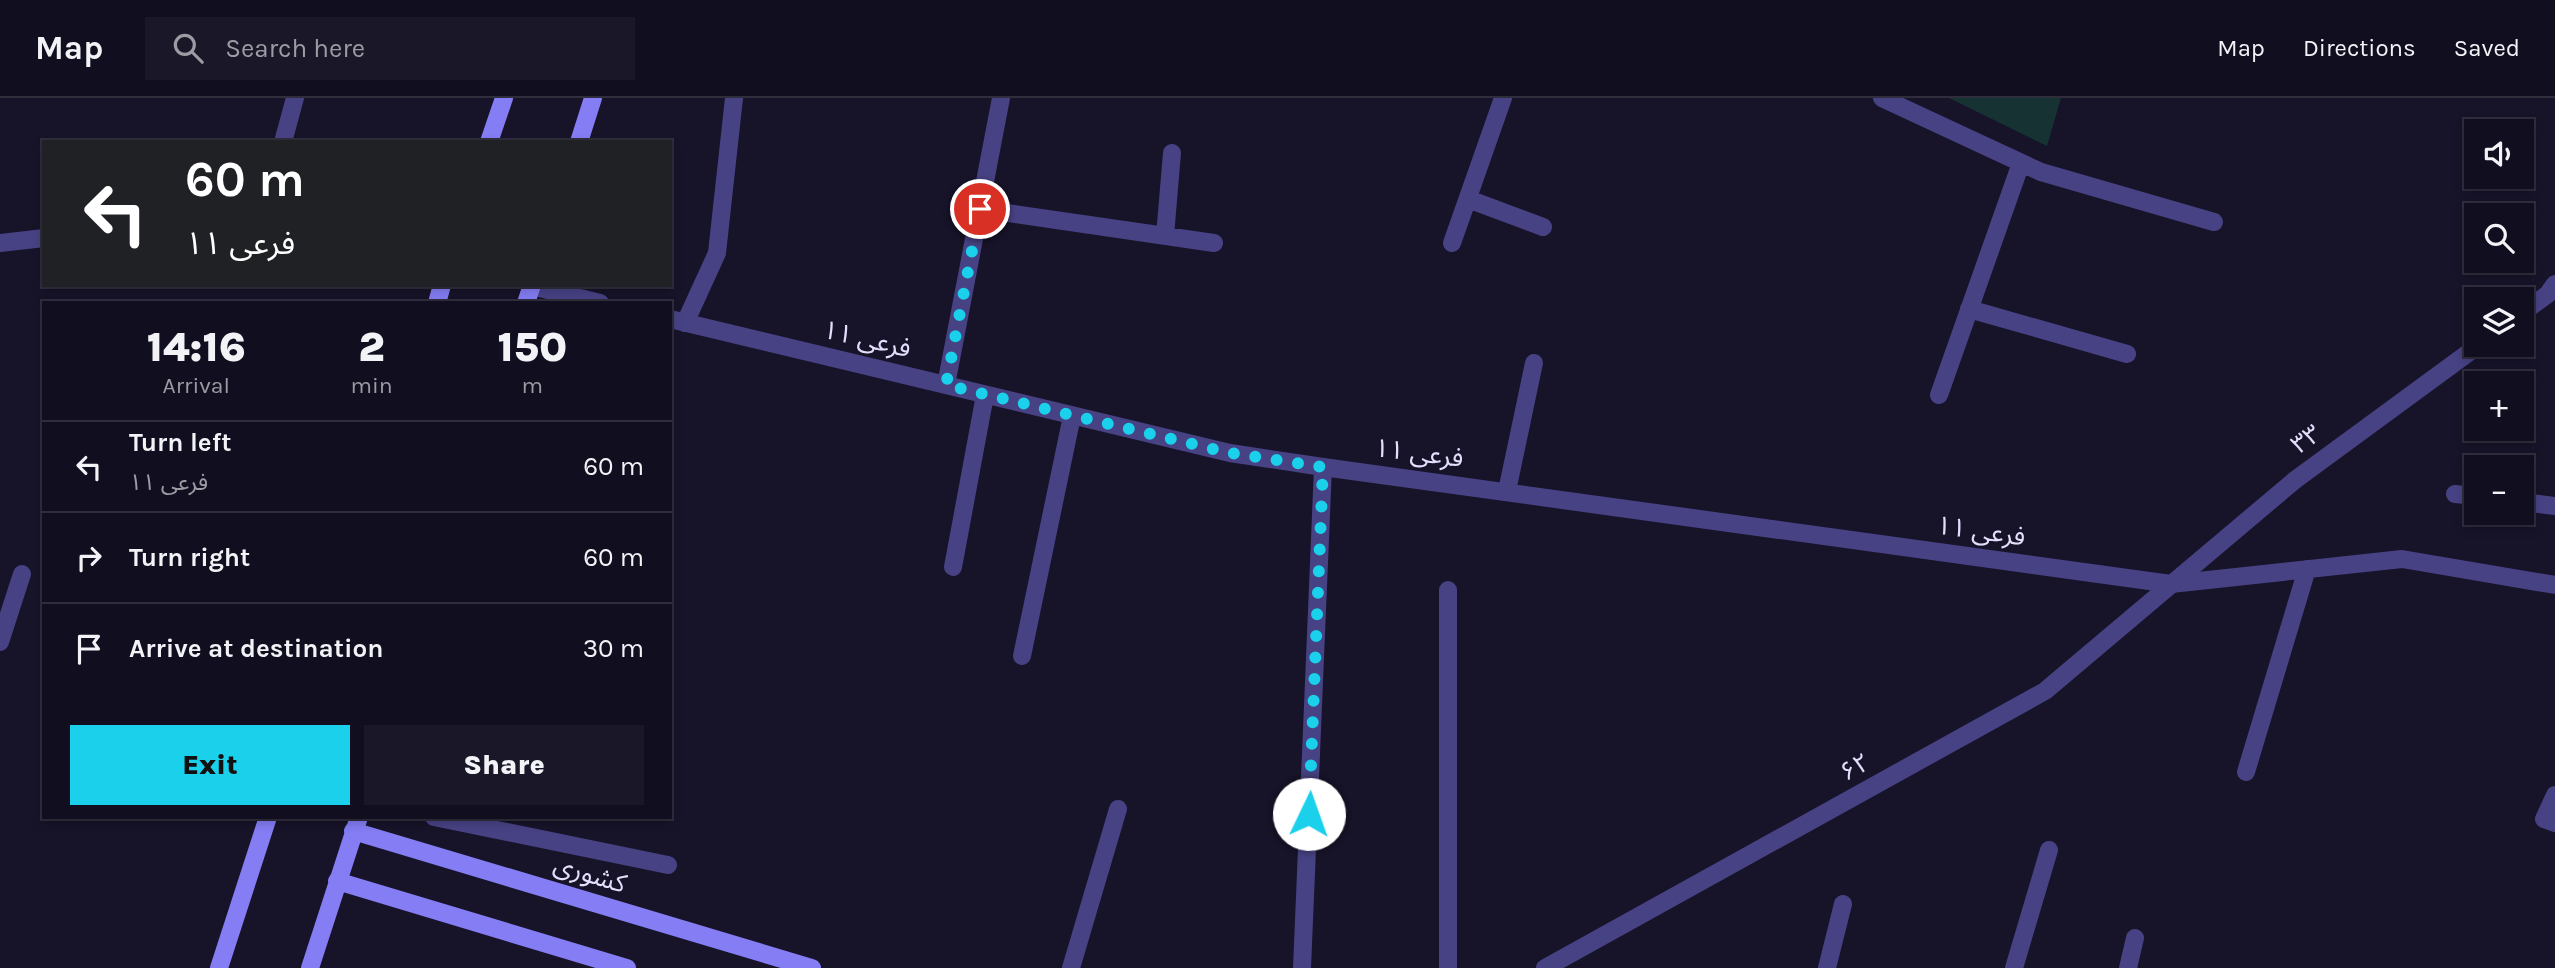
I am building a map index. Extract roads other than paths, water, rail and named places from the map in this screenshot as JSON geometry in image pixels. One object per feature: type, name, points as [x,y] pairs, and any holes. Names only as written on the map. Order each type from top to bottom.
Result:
[{"type":"main road","points":[[490,140],[504,98]]},
{"type":"main road","points":[[580,140],[593,98]]},
{"type":"main road","points":[[219,968],[267,819]]},
{"type":"main road","points":[[310,968],[356,824]]},
{"type":"main road","name":"کشوری","points":[[356,824],[812,968]]},
{"type":"main road","points":[[337,881],[628,968]]},
{"type":"street","points":[[284,140],[295,98]]},
{"type":"street","points":[[677,321],[717,253],[734,98]]},
{"type":"street","points":[[946,385],[1001,98]]},
{"type":"street","points":[[1452,243],[1503,98]]},
{"type":"street","points":[[1882,98],[2041,172],[2214,222]]},
{"type":"street","points":[[1165,236],[1172,153]]},
{"type":"street","points":[[1939,395],[2021,163]]},
{"type":"street","points":[[1468,199],[1543,227]]},
{"type":"street","points":[[980,209],[1214,243]]},
{"type":"street","points":[[0,243],[42,238]]},
{"type":"street","points":[[2534,302],[2555,284]]},
{"type":"street","points":[[530,291],[588,301]]},
{"type":"street","points":[[1969,309],[2127,354]]},
{"type":"street","name":"فرعی ۱۱","points":[[677,321],[1230,453],[1323,467],[2171,584],[2402,559],[2555,584]]},
{"type":"street","name":"۳۳","points":[[2171,584],[2295,480],[2464,356]]},
{"type":"street","points":[[1507,491],[1534,363]]},
{"type":"street","points":[[953,567],[985,395]]},
{"type":"street","points":[[1022,656],[1072,416]]},
{"type":"street","points":[[1302,968],[1323,467]]},
{"type":"street","points":[[2455,494],[2464,495]]},
{"type":"street","points":[[2534,503],[2555,506]]},
{"type":"street","points":[[2246,772],[2307,569]]},
{"type":"street","points":[[0,642],[22,574]]},
{"type":"street","name":"۶۲","points":[[1545,968],[2045,691],[2171,584]]},
{"type":"street","points":[[1448,590],[1448,968]]},
{"type":"street","points":[[2555,795],[2544,819],[2555,823]]},
{"type":"street","points":[[1071,968],[1118,809]]},
{"type":"street","points":[[444,819],[668,865]]},
{"type":"street","points":[[2014,968],[2049,850]]},
{"type":"street","points":[[1827,968],[1843,904]]},
{"type":"street","points":[[2128,968],[2135,938]]}]
